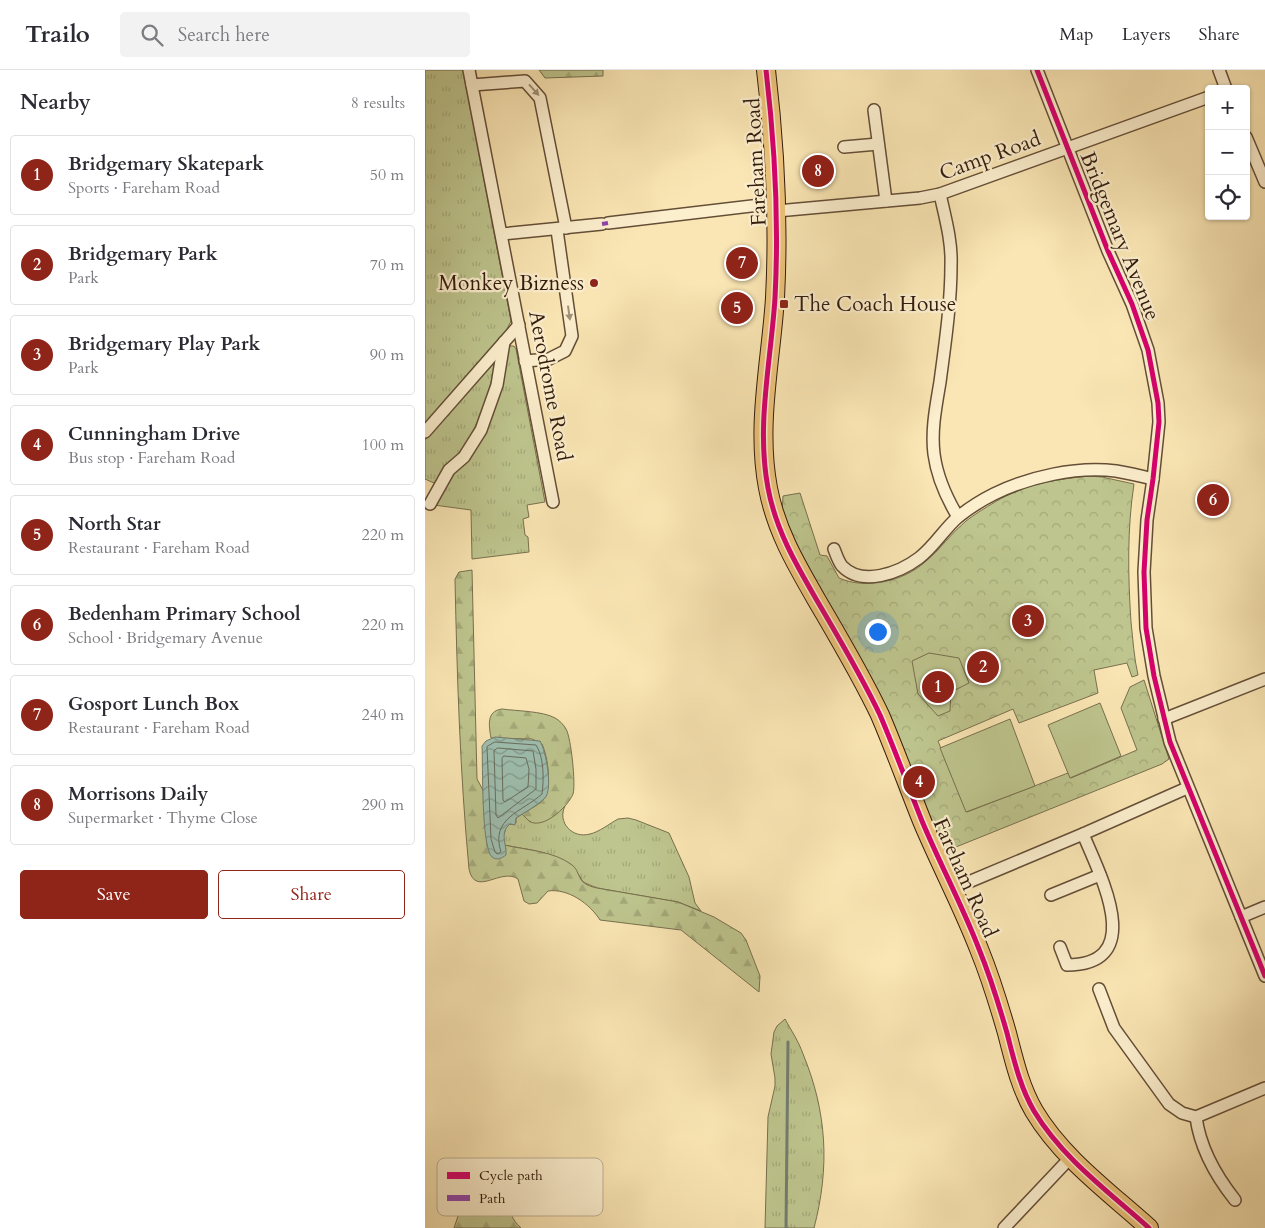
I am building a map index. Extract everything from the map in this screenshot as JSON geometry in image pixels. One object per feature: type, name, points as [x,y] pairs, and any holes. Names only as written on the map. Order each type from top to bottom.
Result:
[{"type":"main road","name":"Fareham Road","points":[[766,70],[772,117],[776,207],[775,299],[764,413],[764,450],[768,487],[777,522],[791,556],[845,649],[879,714],[923,823],[979,948],[1021,1082],[1033,1109],[1050,1134],[1071,1157],[1149,1228]]},
{"type":"street","name":"Aerodrome Road","points":[[469,70],[553,502]]},
{"type":"street","name":"Bridgemary Avenue","points":[[1037,70],[1067,148],[1132,304],[1148,350],[1158,403],[1157,442],[1147,520],[1143,572],[1146,628],[1154,676],[1170,742],[1187,788],[1265,976]]},
{"type":"street","points":[[1219,70],[1225,85]]},
{"type":"street","points":[[472,86],[525,80],[540,98],[562,229],[572,336],[565,351],[549,358],[525,361]]},
{"type":"street","name":"Camp Road","points":[[502,234],[776,207],[919,198],[940,194],[1205,98]]},
{"type":"street","points":[[874,110],[886,201]]},
{"type":"street","points":[[844,147],[878,144]]},
{"type":"street","points":[[1250,146],[1265,182]]},
{"type":"street","points":[[940,194],[951,251],[951,266],[946,335],[933,430],[934,454],[946,497],[958,517]]},
{"type":"street","points":[[425,432],[519,325]]},
{"type":"street","points":[[430,504],[449,470],[464,457],[481,430],[497,384],[504,342]]},
{"type":"street","points":[[834,549],[840,564],[848,571],[860,575],[877,576],[898,570],[919,557],[958,517],[993,494],[1023,482],[1058,474],[1084,471],[1115,471],[1153,479]]},
{"type":"street","points":[[1164,719],[1265,679]]},
{"type":"street","points":[[952,889],[1187,788]]},
{"type":"street","points":[[1060,947],[1067,965],[1078,965],[1094,961],[1107,952],[1113,933],[1108,895],[1083,834]]},
{"type":"street","points":[[1051,895],[1100,875]]},
{"type":"street","points":[[1241,917],[1265,907]]},
{"type":"street","points":[[1099,989],[1114,1028],[1169,1104],[1182,1113],[1196,1117],[1265,1088]]},
{"type":"street","points":[[1196,1117],[1198,1131],[1218,1178],[1235,1200]]},
{"type":"street","points":[[1004,1228],[1071,1157]]},
{"type":"green space","points":[[425,70],[463,70],[511,321],[504,335],[425,427]]},
{"type":"green space","points":[[539,70],[603,70],[603,76],[545,78]]},
{"type":"green space","points":[[510,346],[514,346],[516,349],[545,502],[527,505],[529,517],[523,519],[525,535],[528,537],[529,552],[472,559],[471,510],[434,505],[449,478],[473,453],[485,433],[505,373]]},
{"type":"green space","points":[[491,363],[495,365],[495,368],[483,409],[464,447],[434,483],[425,479],[425,440]]},
{"type":"green space","points":[[1090,476],[1134,484],[1130,518],[1129,570],[1131,622],[1138,675],[1132,677],[1127,663],[1094,670],[1098,693],[1019,723],[1013,709],[938,741],[967,812],[1068,773],[1071,778],[1137,750],[1121,708],[1130,687],[1144,680],[1169,759],[1162,764],[946,851],[937,839],[782,514],[783,496],[800,493],[820,555],[827,556],[839,578],[850,582],[873,583],[896,579],[916,569],[966,521],[1006,496],[1041,483]]},
{"type":"green space","points":[[472,570],[477,779],[484,792],[487,846],[506,849],[504,845],[548,854],[565,860],[572,865],[583,882],[589,886],[678,902],[714,917],[741,933],[746,940],[760,976],[759,992],[681,930],[600,920],[578,898],[563,892],[548,891],[537,903],[529,904],[524,901],[518,879],[504,876],[483,882],[477,881],[472,877],[469,869],[461,761],[455,579],[459,572]]},
{"type":"green space","points":[[929,653],[959,658],[969,683],[951,692],[950,711],[938,716],[918,694],[912,661]]},
{"type":"green space","points":[[1100,703],[1121,756],[1070,778],[1048,725]]},
{"type":"green space","points":[[502,709],[550,716],[557,719],[565,727],[568,734],[573,772],[573,794],[557,814],[545,821],[534,823],[522,814],[542,801],[547,789],[548,765],[542,744],[532,739],[491,738],[489,724],[491,716],[497,710]]},
{"type":"green space","points":[[1010,719],[1035,786],[966,812],[940,748]]},
{"type":"green space","points":[[565,806],[563,818],[565,823],[572,832],[577,834],[593,833],[618,819],[628,818],[669,833],[689,877],[695,903],[701,911],[678,902],[597,888],[583,882],[569,864],[549,854],[504,845],[503,837],[507,825],[516,823],[516,818],[522,814],[530,822],[550,818]]},
{"type":"green space","points":[[785,1019],[799,1045],[811,1076],[821,1118],[824,1161],[819,1205],[814,1228],[765,1228],[768,1117],[775,1086],[771,1054],[774,1032],[777,1026]]},
{"type":"green space","points":[[458,1216],[512,1216],[521,1228],[454,1228]]},
{"type":"water","points":[[495,737],[540,741],[549,779],[545,798],[516,818],[515,825],[510,824],[507,827],[504,835],[506,855],[498,859],[492,857],[488,850],[486,838],[482,746],[486,741]]},
{"type":"waterway","points":[[786,1228],[788,1042]]},
{"type":"marked path","points":[[602,224],[608,223]]},
{"type":"cycle path","points":[[766,70],[774,156],[777,241],[775,298],[763,441],[768,488],[776,519],[795,562],[851,659],[880,715],[922,821],[983,959],[1001,1012],[1018,1073],[1029,1102],[1045,1128],[1072,1159],[1102,1188],[1149,1228]]},
{"type":"cycle path","points":[[1037,70],[1108,251],[1132,304],[1148,350],[1158,403],[1159,422],[1147,520],[1144,572],[1146,628],[1154,676],[1170,742],[1265,976]]},
{"type":"place","name":"Morrisons Daily","points":[[818,171]]},
{"type":"place","name":"Gosport Lunch Box","points":[[742,263]]},
{"type":"place","name":"Monkey Bizness","points":[[594,283]]},
{"type":"place","name":"The Coach House","points":[[784,304]]},
{"type":"place","name":"North Star","points":[[737,308]]},
{"type":"place","name":"Bedenham Primary School","points":[[1213,500]]},
{"type":"place","name":"Bridgemary Play Park","points":[[1028,621]]},
{"type":"place","name":"Bridgemary Park","points":[[983,667]]},
{"type":"place","name":"Bridgemary Skatepark","points":[[938,687]]},
{"type":"place","name":"Cunningham Drive","points":[[919,782]]}]
